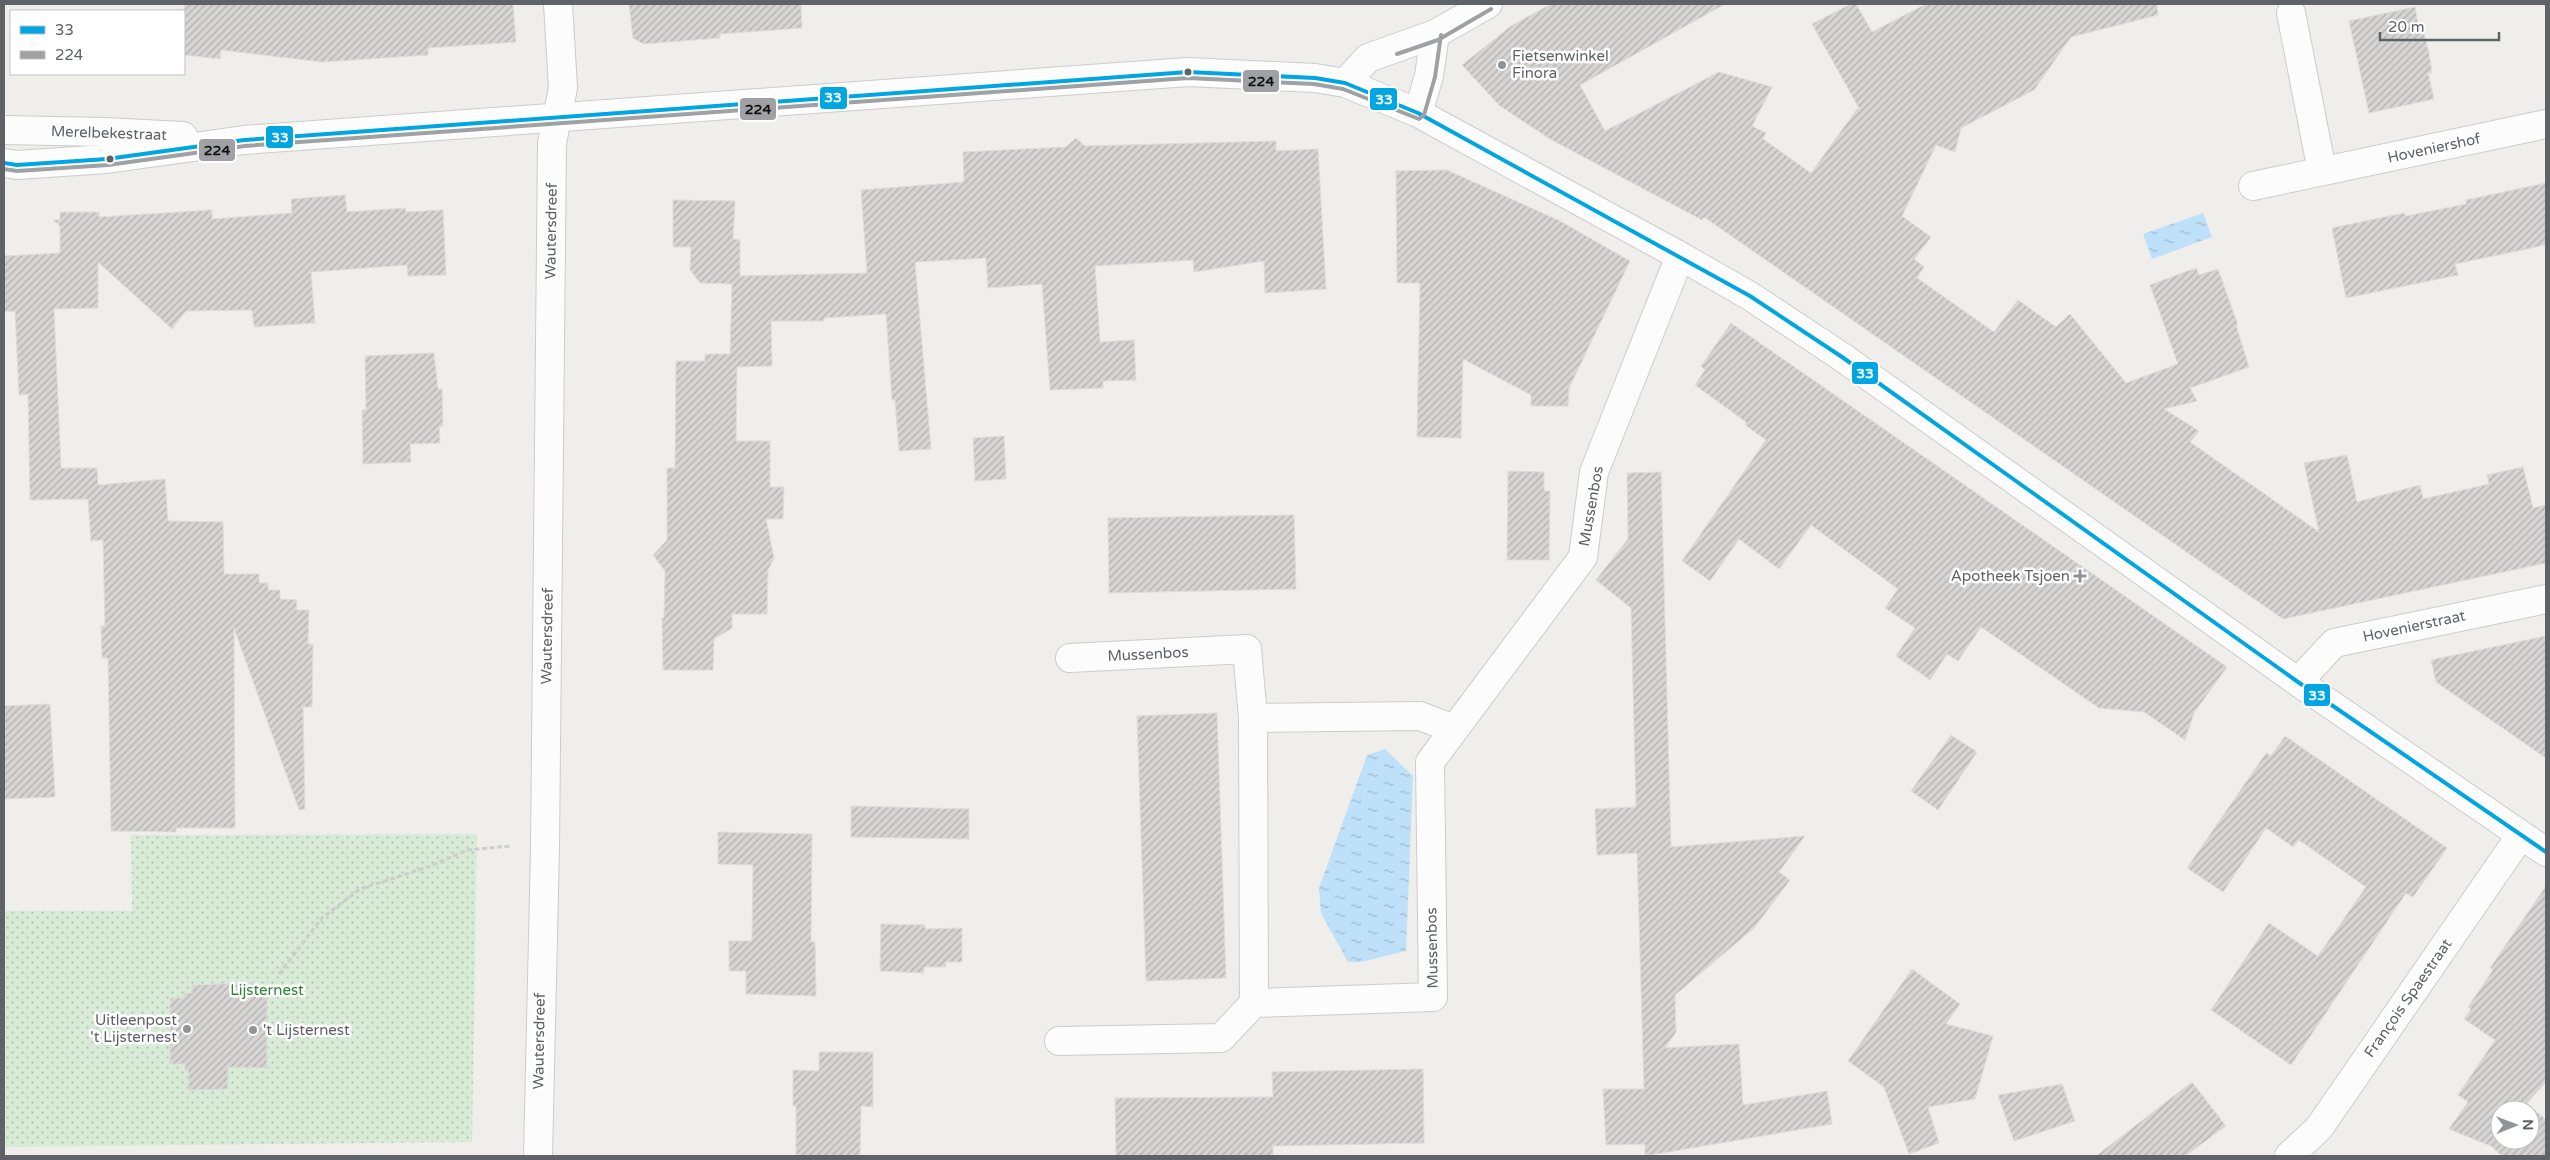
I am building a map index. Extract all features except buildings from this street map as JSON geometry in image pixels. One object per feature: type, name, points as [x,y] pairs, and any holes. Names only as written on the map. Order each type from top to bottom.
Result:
[{"type":"street","name":"Wautersdreef","points":[[538,1156],[544,848],[552,143],[563,88],[558,4]]},
{"type":"street","points":[[1345,83],[1368,58],[1435,34],[1488,4]]},
{"type":"street","points":[[2291,13],[2322,171]]},
{"type":"street","points":[[1418,113],[1429,76],[1435,34]]},
{"type":"street","name":"Merelbekestraat","points":[[4,163],[17,165],[107,159],[244,140],[1188,72],[1315,78],[1345,83],[1418,113],[1750,296],[1842,357],[2298,682],[2546,852]]},
{"type":"street","name":"Hoveniershof","points":[[2253,186],[2546,124]]},
{"type":"street","name":"Merelbekestraat","points":[[4,130],[105,132],[244,140]]},
{"type":"street","name":"Mussenbos","points":[[1070,658],[1247,649],[1253,718],[1254,1003],[1433,997],[1430,762],[1583,557],[1594,472],[1680,256]]},
{"type":"street","name":"Hovenierstraat","points":[[2298,682],[2334,643],[2546,599]]},
{"type":"street","points":[[1253,718],[1420,716],[1454,729]]},
{"type":"street","name":"François Spaestraat","points":[[2289,1156],[2318,1128],[2521,835]]},
{"type":"street","points":[[1059,1041],[1221,1038],[1254,1003]]},
{"type":"path","points":[[280,974],[322,918],[360,889],[431,866],[467,850],[509,846],[544,848]]},
{"type":"green space","name":"Lijsternest","points":[[477,834],[472,1142],[4,1147],[4,911],[132,911],[131,835]]},
{"type":"water","points":[[2203,213],[2212,237],[2152,259],[2143,234]]},
{"type":"water","points":[[1385,749],[1413,776],[1406,951],[1361,962],[1348,962],[1321,913],[1319,888],[1367,755]]},
{"type":"transit line","name":"224","points":[[1397,54],[1438,40],[1491,9]]},
{"type":"transit line","name":"224","points":[[4,169],[17,171],[108,165],[245,146],[1188,78],[1314,84],[1343,89],[1419,119],[1424,115],[1435,77],[1441,35]]},
{"type":"transit line","name":"33","points":[[4,163],[17,165],[107,159],[244,140],[1188,72],[1315,78],[1345,83],[1418,113],[1750,296],[1842,357],[2298,682],[2546,852]]},
{"type":"place","name":"Fietsenwinkel Finora","points":[[1502,65]]},
{"type":"place","name":"Apotheek Tsjoen","points":[[2080,576]]},
{"type":"place","name":"Uitleenpost 't Lijsternest","points":[[187,1029]]},
{"type":"place","name":"'t Lijsternest","points":[[253,1030]]}]
